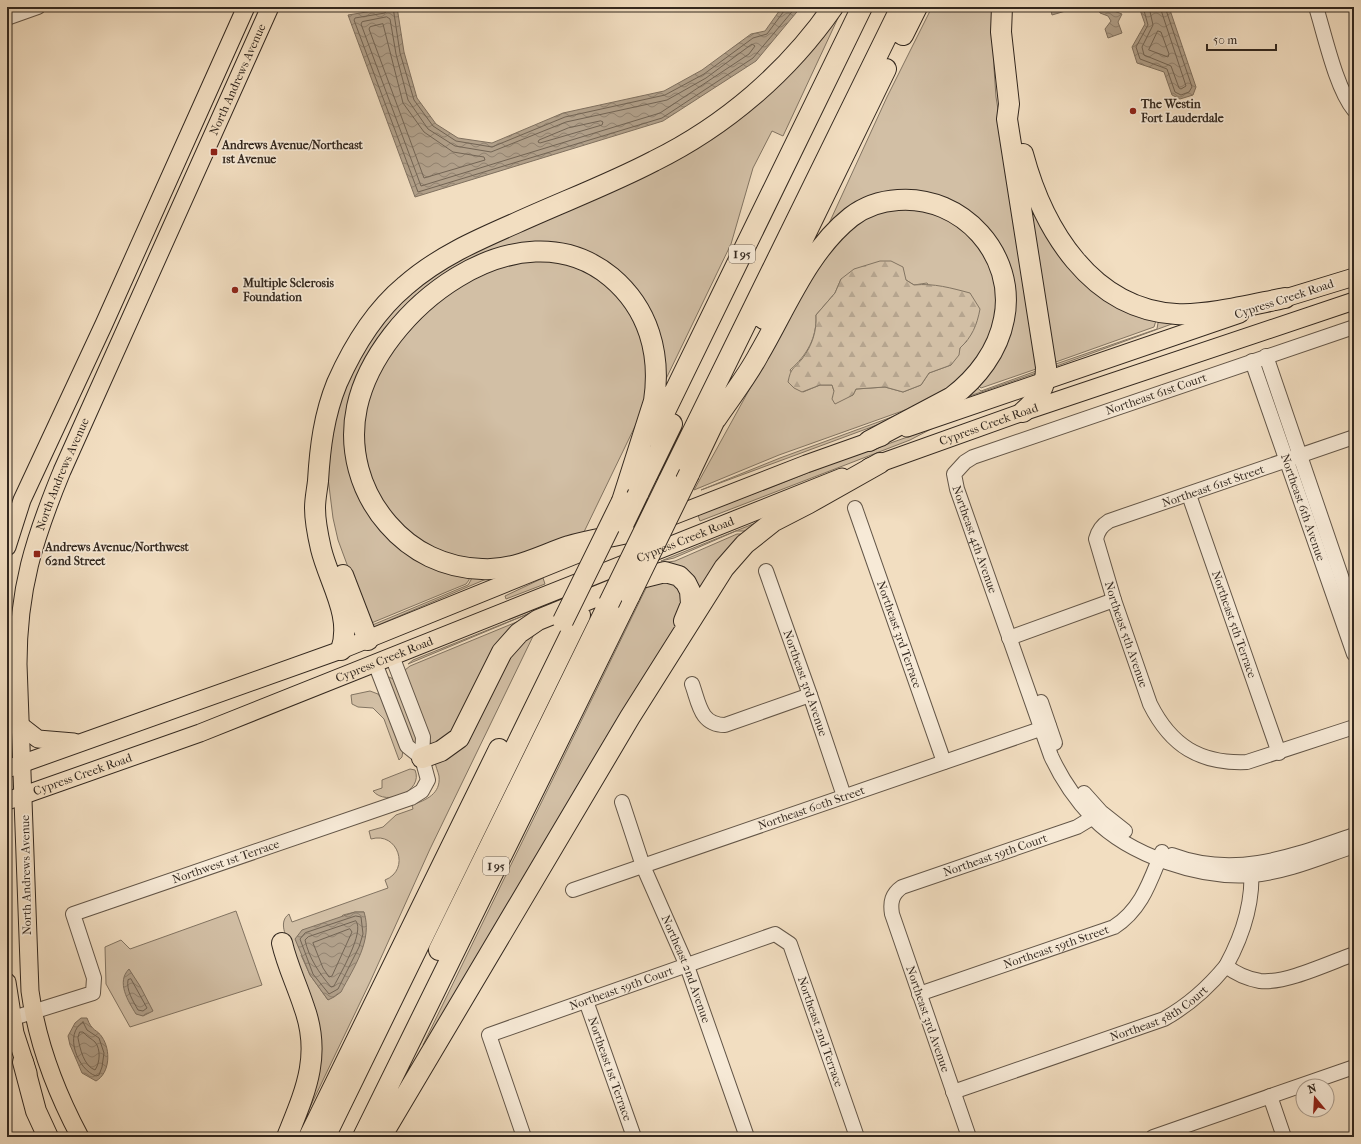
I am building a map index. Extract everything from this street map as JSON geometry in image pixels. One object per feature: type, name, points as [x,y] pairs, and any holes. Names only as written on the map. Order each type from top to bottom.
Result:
[{"type":"highway","points":[[341,650],[346,635],[345,625],[325,564],[315,509],[318,462],[323,430],[337,383],[352,352],[367,328],[393,297],[405,286],[431,266],[463,247],[654,162],[703,134],[731,114],[768,82],[803,46],[833,7]]},
{"type":"highway","name":"I 95","points":[[309,1137],[433,881],[571,618],[630,498],[862,7]]},
{"type":"highway","points":[[630,498],[877,7]]},
{"type":"highway","points":[[348,1137],[901,7]]},
{"type":"highway","name":"I 95","points":[[363,1137],[917,7]]},
{"type":"highway","points":[[1002,7],[1001,32],[1009,104],[1007,119],[1045,358],[1046,380],[1041,394],[1024,412]]},
{"type":"highway","points":[[1009,104],[1015,117],[1030,177],[1049,222],[1074,260],[1107,290],[1138,306],[1178,314],[1209,311],[1285,298]]},
{"type":"highway","points":[[716,419],[758,356],[814,258],[843,223],[861,210],[881,203],[914,200],[938,205],[959,214],[968,221],[984,237],[995,254],[1002,272],[1006,294],[1005,318],[1001,332],[983,367],[963,389],[952,397],[869,442]]},
{"type":"highway","points":[[630,498],[654,402],[656,386],[656,361],[650,330],[633,300],[608,275],[586,261],[561,254],[524,252],[501,257],[476,268],[445,286],[418,308],[392,338],[370,371],[360,395],[355,423],[355,453],[359,473],[367,493],[383,519],[399,536],[419,551],[448,564],[472,569],[496,569],[521,565],[570,546],[632,532]]},
{"type":"highway","points":[[657,673],[677,646],[724,568],[748,540],[785,514],[809,503],[880,463]]},
{"type":"highway","points":[[318,480],[332,546],[375,637]]},
{"type":"highway","points":[[381,1137],[657,673],[691,604],[690,591],[686,583],[679,576],[669,572],[660,572],[641,578],[542,619],[525,628],[513,638],[502,652],[459,738],[441,750],[422,758]]},
{"type":"highway","points":[[325,1137],[571,618]]},
{"type":"highway","points":[[282,943],[308,1018],[312,1052],[307,1086],[287,1137]]},
{"type":"highway","points":[[23,1062],[36,1111],[48,1137]]},
{"type":"main road","name":"North Andrews Avenue","points":[[7,547],[22,500],[104,324],[246,7]]},
{"type":"main road","name":"North Andrews Avenue","points":[[80,1137],[51,1070],[33,1013],[29,977],[24,795],[15,767],[20,725],[18,648],[20,615],[24,588],[41,523],[184,196],[270,7]]},
{"type":"main road","name":"Cypress Creek Road","points":[[15,767],[341,650],[632,532],[792,470],[1046,380],[1285,298],[1354,277]]},
{"type":"main road","name":"Cypress Creek Road","points":[[7,801],[200,733],[754,510],[880,463],[1024,412],[1354,301]]},
{"type":"main road","points":[[375,637],[392,656]]},
{"type":"main road","points":[[375,637],[375,663]]},
{"type":"main road","points":[[20,725],[38,739],[83,742]]},
{"type":"main road","points":[[7,982],[10,1019],[23,1062],[58,1137]]},
{"type":"street","points":[[7,18],[38,7]]},
{"type":"street","points":[[1316,7],[1337,77],[1349,104],[1354,110]]},
{"type":"street","name":"Northeast 61st Court","points":[[962,466],[973,457],[1354,327]]},
{"type":"street","name":"Northeast 6th Avenue","points":[[1266,356],[1293,459],[1354,654]]},
{"type":"street","name":"Northeast 6th Avenue","points":[[1252,361],[1293,459],[1354,614]]},
{"type":"street","name":"Northeast 61st Street","points":[[1098,532],[1103,525],[1109,522],[1354,437]]},
{"type":"street","name":"Northeast 4th Avenue","points":[[962,466],[966,486],[1013,636],[1045,727],[1057,770],[1097,815],[1126,843],[1161,856]]},
{"type":"street","name":"Northeast 5th Terrace","points":[[1189,495],[1279,753]]},
{"type":"street","name":"Northeast 3rd Terrace","points":[[855,508],[944,762]]},
{"type":"street","name":"Northeast 5th Avenue","points":[[1098,532],[1096,539],[1097,547],[1150,704],[1158,720],[1168,734],[1194,753],[1229,763],[1247,762],[1279,753]]},
{"type":"street","name":"Northeast 3rd Avenue","points":[[766,571],[844,796]]},
{"type":"street","points":[[1013,636],[1114,600]]},
{"type":"street","name":"Northwest 1st Terrace","points":[[33,1013],[93,993],[94,978],[73,914],[411,798],[422,791],[427,784],[427,772],[422,758],[423,737],[392,656]]},
{"type":"street","points":[[375,663],[407,746],[422,758]]},
{"type":"street","points":[[692,684],[703,714],[712,724],[725,725],[810,695]]},
{"type":"street","name":"Northeast 60th Street","points":[[573,890],[1045,727]]},
{"type":"street","points":[[1279,753],[1354,727]]},
{"type":"street","name":"Northeast 2nd Avenue","points":[[622,802],[643,866],[687,966],[747,1137]]},
{"type":"street","name":"Northeast 59th Court","points":[[891,900],[894,892],[902,887],[1077,827],[1097,815]]},
{"type":"street","points":[[1251,870],[1354,835]]},
{"type":"street","points":[[1161,856],[1196,871],[1215,874],[1287,868],[1354,846]]},
{"type":"street","name":"Northeast 59th Street","points":[[919,994],[1114,927],[1127,918],[1137,908],[1161,856]]},
{"type":"street","points":[[1251,870],[1247,919],[1237,946],[1226,966],[1234,972],[1259,980],[1272,980],[1286,978],[1354,954]]},
{"type":"street","name":"Northeast 3rd Avenue","points":[[891,900],[892,914],[969,1137]]},
{"type":"street","name":"Northeast 59th Court","points":[[524,1137],[489,1035],[775,934]]},
{"type":"street","name":"Northeast 2nd Terrace","points":[[775,934],[790,944],[857,1137]]},
{"type":"street","name":"Northeast 58th Court","points":[[954,1092],[1164,1019],[1185,1007],[1204,991],[1226,966]]},
{"type":"street","name":"Northeast 1st Terrace","points":[[586,1001],[634,1137]]},
{"type":"street","points":[[10,1019],[33,1013]]},
{"type":"street","points":[[1153,1137],[1354,1067]]},
{"type":"street","points":[[1270,1096],[1284,1137]]},
{"type":"green space","points":[[932,7],[995,7],[994,68],[996,97],[1039,368],[981,388],[975,383],[994,358],[1001,256],[927,198],[826,230],[887,97]]},
{"type":"green space","points":[[835,16],[838,18],[783,136],[772,131],[753,168],[731,244],[665,381],[658,339],[575,252],[470,266],[359,385],[371,510],[469,573],[469,580],[466,584],[369,624],[338,540],[333,518],[327,470],[339,398],[362,348],[399,301],[447,264],[659,166]]},
{"type":"green space","points":[[1022,166],[1052,236],[1157,317],[1154,327],[1053,363]]},
{"type":"green space","points":[[932,208],[981,242],[1000,290],[990,345],[955,384],[922,404],[779,455],[694,490],[813,274],[833,246],[853,225],[875,211]],"holes":[[[841,279],[906,280],[914,285],[927,283],[967,341],[960,348],[951,365],[929,373],[921,385],[903,392],[885,387],[856,389],[853,395],[844,398],[834,391],[832,385],[820,385],[803,392],[790,370],[810,346],[815,331],[816,315],[835,293]]]},
{"type":"green space","points":[[560,259],[609,284],[634,314],[647,356],[646,396],[639,418],[583,534],[508,560],[457,561],[428,551],[379,505],[358,436],[380,364],[438,297],[504,262]]},
{"type":"green space","points":[[880,261],[891,261],[903,267],[906,280],[914,285],[935,285],[970,293],[980,309],[973,330],[968,340],[960,348],[959,355],[951,365],[929,373],[921,385],[903,392],[885,387],[856,389],[853,395],[835,404],[832,399],[834,391],[832,385],[820,385],[802,392],[794,388],[788,382],[789,377],[791,371],[809,349],[815,333],[816,315],[835,293],[841,279],[854,269]]},
{"type":"green space","points":[[1159,317],[1180,321],[1054,367],[1053,365],[1157,329]]},
{"type":"green space","points":[[1039,370],[1039,372],[958,400],[973,384],[981,391]]},
{"type":"green space","points":[[919,407],[923,408],[701,490],[780,458]]},
{"type":"green space","points":[[933,428],[910,440],[700,521],[698,515],[831,464]]},
{"type":"green space","points":[[763,520],[746,531],[736,531],[674,558],[661,561]]},
{"type":"green space","points":[[737,534],[742,534],[701,595],[661,563],[675,561]]},
{"type":"green space","points":[[472,573],[491,577],[371,628],[370,626],[468,585],[471,580]]},
{"type":"green space","points":[[543,578],[545,584],[506,599],[505,596]]},
{"type":"green space","points":[[659,578],[681,587],[684,612],[579,787],[428,1048],[423,1045],[649,582]]},
{"type":"green space","points":[[535,611],[408,664],[413,660]]},
{"type":"green space","points":[[519,621],[456,732],[432,746],[405,676],[405,670],[410,666]]},
{"type":"green space","points":[[537,628],[430,849],[370,982],[300,1128],[312,1086],[290,946],[285,934],[283,925],[284,921],[289,914],[292,922],[388,888],[385,880],[393,875],[398,868],[398,853],[394,846],[388,841],[380,838],[371,839],[369,831],[383,827],[396,815],[413,809],[412,805],[422,801],[435,792],[438,787],[439,776],[435,760],[503,663]],"holes":[[[355,912],[364,912],[328,1000],[310,975],[301,955],[343,915]]]},
{"type":"green space","points":[[389,677],[393,679],[417,739],[415,743],[412,743],[387,679]]},
{"type":"green space","points":[[370,691],[378,694],[383,701],[403,750],[402,757],[399,760],[384,719],[373,708],[358,707],[352,704],[351,695]]},
{"type":"green space","points":[[410,769],[415,770],[416,778],[414,784],[409,790],[394,797],[379,796],[373,791],[382,788],[382,780]]},
{"type":"green space","points":[[236,911],[262,985],[130,1027],[106,984],[105,947],[121,940],[130,949]]},
{"type":"water","points":[[397,7],[404,52],[417,98],[436,124],[458,138],[492,143],[563,113],[664,91],[702,70],[751,34],[765,31],[782,7],[801,7],[756,61],[663,121],[415,197],[348,15]]},
{"type":"water","points":[[1050,7],[1071,7],[1069,10],[1052,15]]},
{"type":"water","points":[[1098,7],[1113,7],[1114,11],[1122,14],[1118,22],[1122,33],[1108,38],[1105,29],[1111,21],[1108,16],[1100,13]]},
{"type":"water","points":[[1139,7],[1169,7],[1196,87],[1193,95],[1180,99],[1172,95],[1164,72],[1137,63],[1132,47],[1145,24]]},
{"type":"water","points":[[355,912],[364,912],[366,922],[366,933],[361,953],[341,992],[328,1000],[310,975],[295,939],[302,930]]},
{"type":"water","points":[[129,969],[153,1011],[143,1016],[136,1014],[123,986],[125,974]]},
{"type":"water","points":[[81,1018],[87,1018],[91,1026],[102,1037],[107,1048],[108,1061],[104,1073],[96,1081],[82,1073],[70,1045],[68,1036],[75,1023]]},
{"type":"place","name":"The Westin Fort Lauderdale","points":[[1133,111]]},
{"type":"place","name":"Andrews Avenue/Northeast 1st Avenue","points":[[214,152]]},
{"type":"place","name":"Multiple Sclerosis Foundation","points":[[235,290]]},
{"type":"place","name":"Andrews Avenue/Northwest 62nd Street","points":[[37,554]]}]
